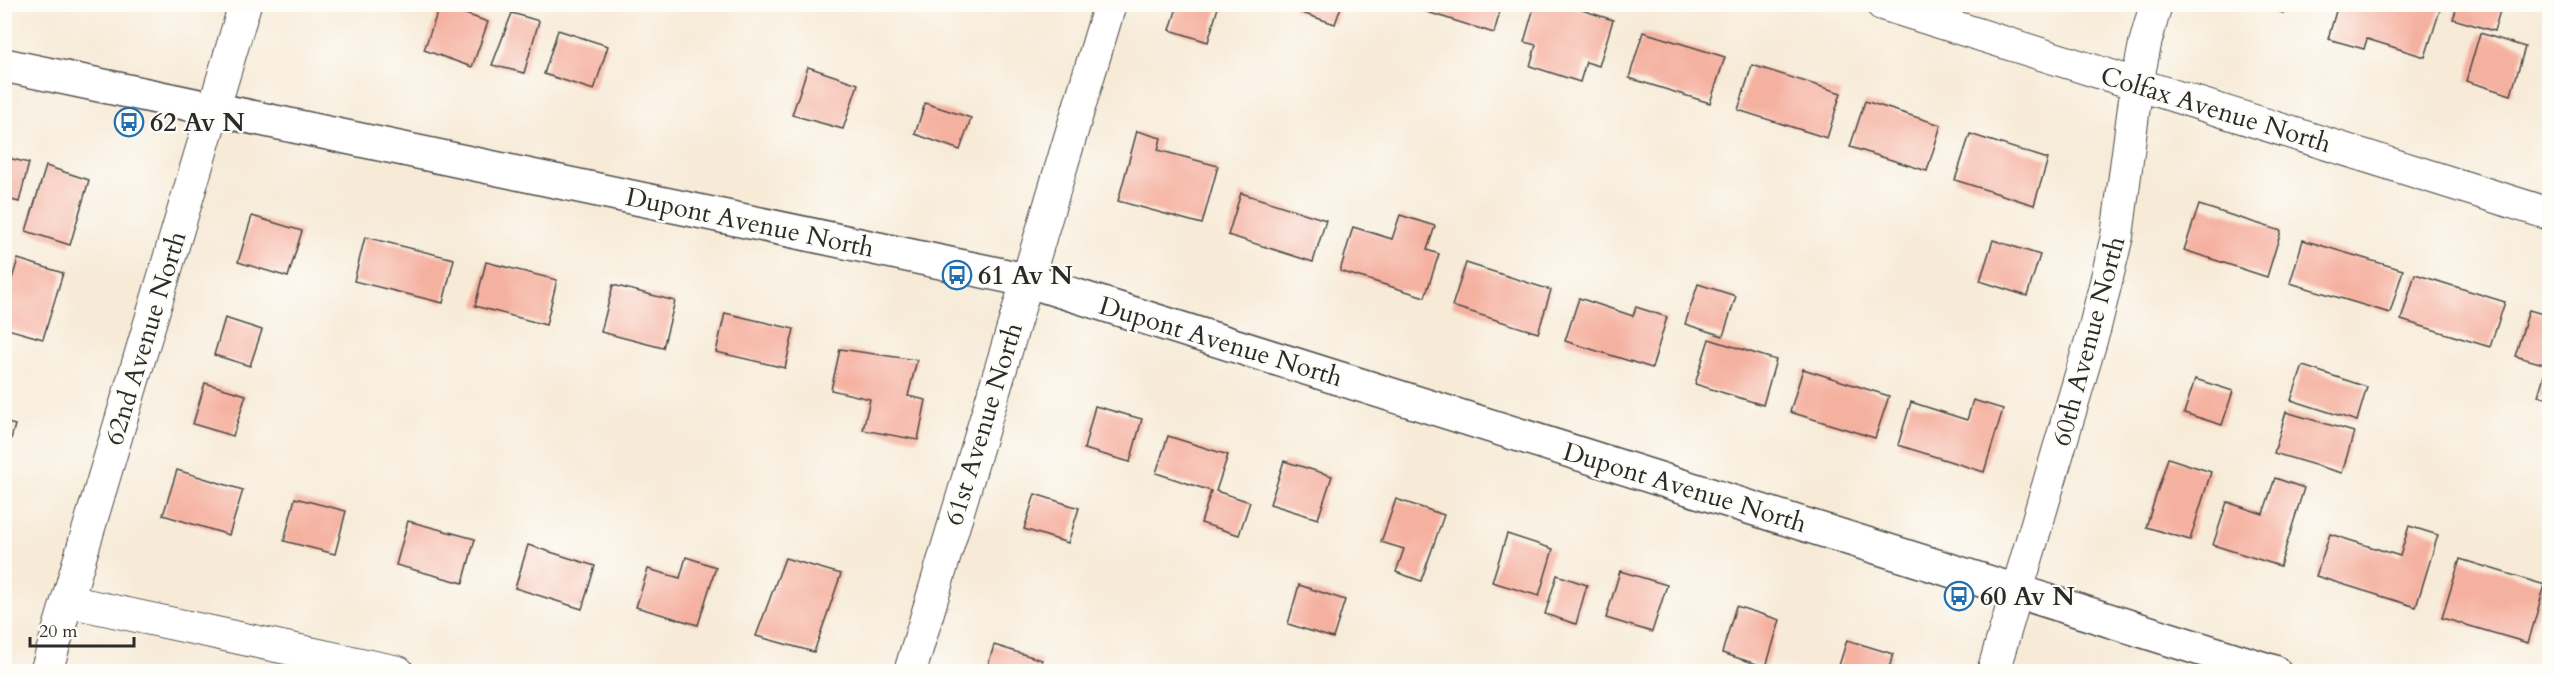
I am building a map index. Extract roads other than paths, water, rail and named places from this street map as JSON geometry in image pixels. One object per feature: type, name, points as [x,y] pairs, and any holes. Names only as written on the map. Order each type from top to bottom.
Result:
[{"type":"street","name":"62nd Avenue North","points":[[46,672],[245,4]]},
{"type":"street","name":"61st Avenue North","points":[[910,672],[1110,4]]},
{"type":"street","name":"Colfax Avenue North","points":[[1882,4],[2550,214]]},
{"type":"street","name":"60th Avenue North","points":[[1993,672],[2095,327],[2117,236],[2137,84],[2156,4]]},
{"type":"street","name":"Dupont Avenue North","points":[[4,65],[1026,280],[2274,672]]},
{"type":"street","points":[[68,601],[398,672]]},
{"type":"place","name":"62 Av N","points":[[129,122]]},
{"type":"place","name":"61 Av N","points":[[957,275]]},
{"type":"place","name":"60 Av N","points":[[1959,596]]}]
